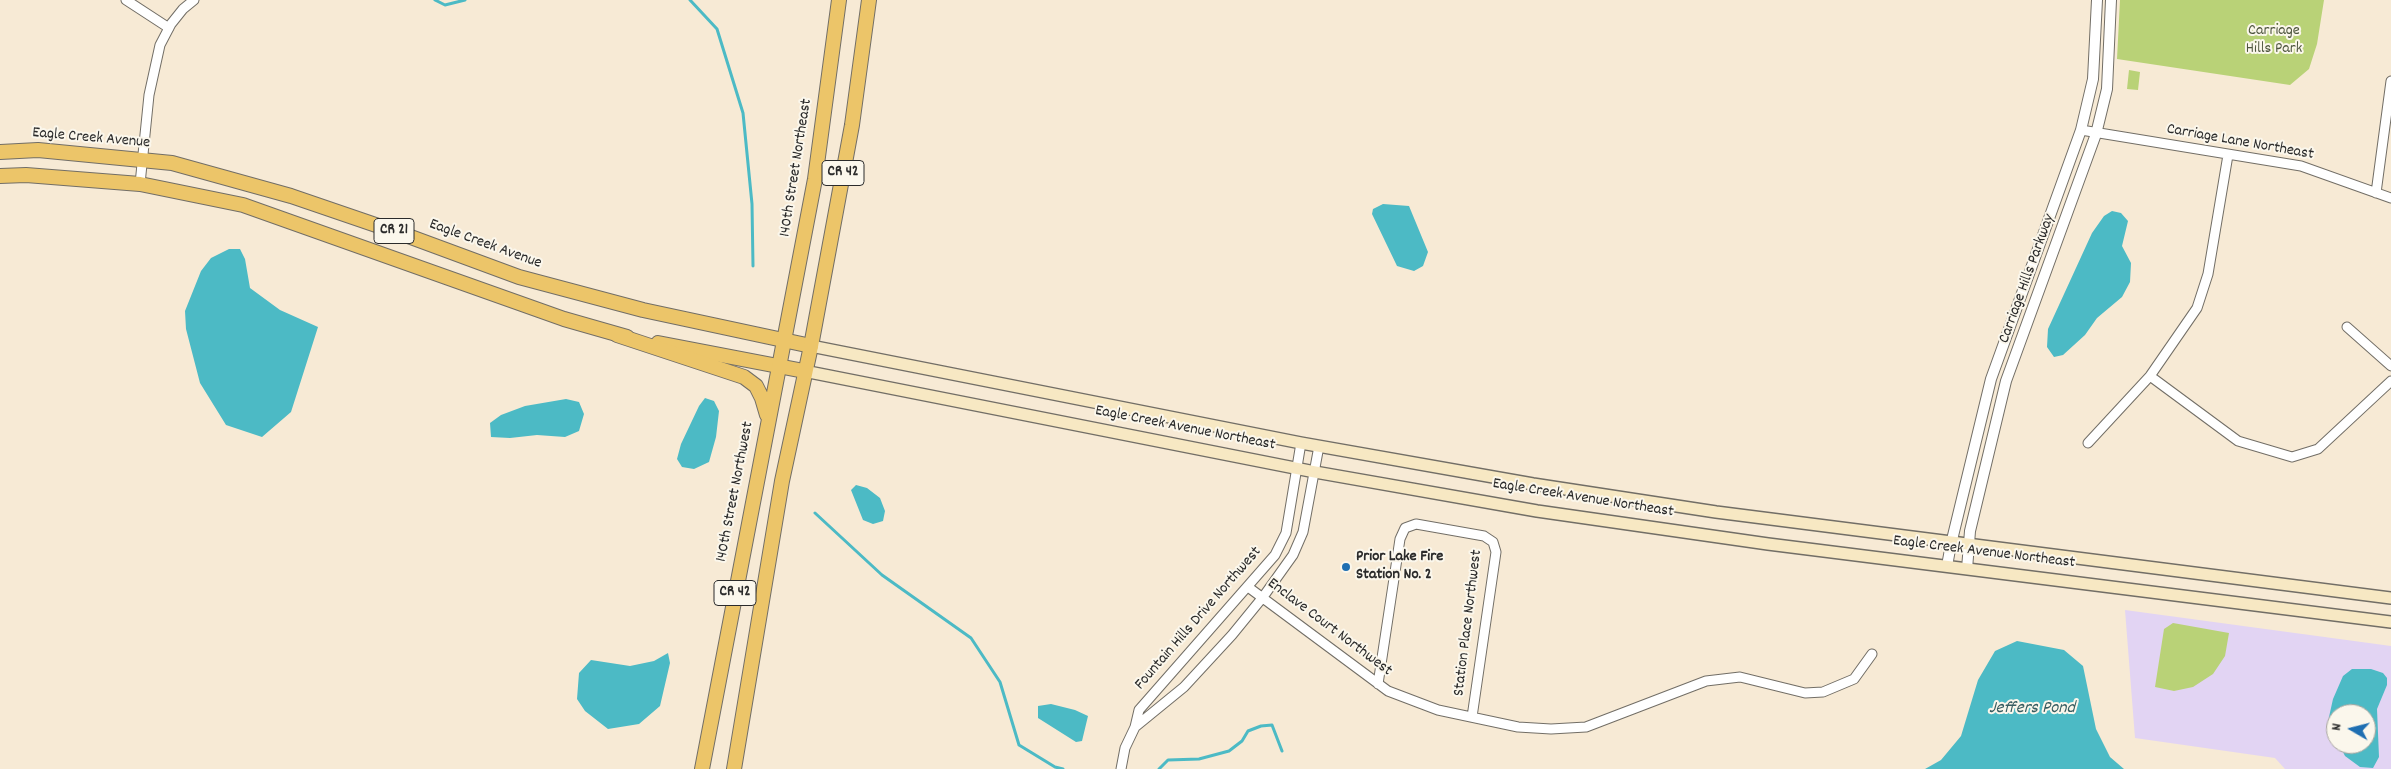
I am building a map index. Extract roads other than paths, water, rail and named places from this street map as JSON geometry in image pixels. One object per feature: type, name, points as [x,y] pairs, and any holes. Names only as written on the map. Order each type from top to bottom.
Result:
[{"type":"main road","name":"140th Street Northeast","points":[[784,340],[814,179],[839,0]]},
{"type":"main road","name":"CR 42","points":[[734,769],[782,482],[811,346],[852,125],[869,0]]},
{"type":"main road","name":"Eagle Creek Avenue","points":[[0,152],[38,150],[172,163],[292,196],[408,236],[519,278],[643,310],[784,340]]},
{"type":"main road","name":"CR 21","points":[[0,176],[26,175],[140,184],[242,206],[555,316],[617,335],[778,366]]},
{"type":"main road","points":[[617,335],[744,376],[756,386],[768,418]]},
{"type":"main road","name":"Eagle Creek Avenue Northeast","points":[[784,340],[1319,446],[1533,484],[1716,512],[1951,544],[2391,598]]},
{"type":"main road","name":"140th Street Northwest","points":[[702,769],[784,340]]},
{"type":"main road","name":"Eagle Creek Avenue Northeast","points":[[778,366],[1315,472],[1537,511],[1967,569],[2391,622]]},
{"type":"street","points":[[126,0],[169,28]]},
{"type":"street","points":[[140,184],[144,161],[149,95],[160,45],[169,28],[194,0]]},
{"type":"street","name":"Carriage Hills Parkway","points":[[1947,566],[1991,379],[2081,130],[2093,78],[2097,0]]},
{"type":"street","name":"Carriage Hills Parkway","points":[[1967,569],[1968,546],[1981,483],[2006,381],[2096,134],[2107,89],[2112,0]]},
{"type":"street","points":[[2376,193],[2391,82]]},
{"type":"street","name":"Carriage Lane Northeast","points":[[2081,130],[2096,134],[2302,166],[2391,198]]},
{"type":"street","points":[[2088,443],[2150,376],[2196,308],[2208,274],[2228,155]]},
{"type":"street","points":[[2347,327],[2391,366]]},
{"type":"street","points":[[2150,376],[2238,441],[2292,457],[2318,449],[2391,381]]},
{"type":"street","name":"Fountain Hills Drive Northwest","points":[[1121,769],[1125,748],[1135,727],[1139,710],[1275,555],[1286,533],[1301,442]]},
{"type":"street","name":"Fountain Hills Drive Northwest","points":[[1135,727],[1184,687],[1264,597],[1293,555],[1303,532],[1319,446]]},
{"type":"street","name":"Station Place Northwest","points":[[1378,684],[1400,539],[1405,528],[1416,524],[1484,536],[1493,542],[1496,552],[1472,717]]},
{"type":"street","name":"Enclave Court Northwest","points":[[1248,587],[1264,597],[1388,691],[1438,710],[1518,727],[1551,729],[1586,727],[1698,684],[1740,678],[1805,693],[1823,692],[1854,678],[1872,654]]},
{"type":"water","points":[[1383,204],[1409,206],[1428,252],[1423,266],[1414,271],[1397,266],[1372,214],[1373,209]]},
{"type":"water","points":[[2112,211],[2121,213],[2128,221],[2122,246],[2131,263],[2130,282],[2122,297],[2097,318],[2085,335],[2063,355],[2054,357],[2047,347],[2048,329],[2092,233],[2104,216]]},
{"type":"water","points":[[229,249],[240,249],[245,259],[250,288],[280,310],[318,327],[291,412],[262,437],[226,425],[200,383],[186,329],[185,311],[201,271],[211,258]]},
{"type":"water","points":[[705,398],[714,401],[719,411],[716,437],[709,462],[694,469],[682,467],[677,459],[681,444],[699,406]]},
{"type":"water","points":[[566,399],[579,402],[584,414],[579,431],[565,437],[537,435],[510,438],[491,437],[490,423],[501,415],[525,406]]},
{"type":"water","points":[[856,485],[867,488],[880,498],[885,511],[883,521],[873,524],[863,520],[851,490]]},
{"type":"water","name":"Jeffers Pond","points":[[2017,641],[2064,650],[2083,666],[2096,729],[2110,757],[2124,769],[1925,769],[1941,760],[1961,736],[1978,680],[1995,651]]},
{"type":"water","points":[[668,653],[670,663],[660,706],[639,724],[608,729],[585,711],[577,699],[579,673],[591,660],[630,666],[654,661]]},
{"type":"water","points":[[2352,669],[2371,669],[2383,673],[2387,678],[2387,685],[2377,709],[2379,757],[2373,768],[2360,767],[2344,754],[2376,754],[2376,704],[2332,704],[2343,676]]},
{"type":"water","points":[[1051,704],[1075,710],[1088,716],[1082,741],[1076,742],[1038,718],[1038,706]]},
{"type":"waterway","points":[[435,0],[445,5],[465,0]]},
{"type":"waterway","points":[[690,0],[717,29],[743,113],[752,204],[753,266]]},
{"type":"waterway","points":[[815,513],[882,575],[971,638],[1000,682],[1019,745],[1055,767],[1063,769]]},
{"type":"waterway","points":[[1159,769],[1168,760],[1199,759],[1229,751],[1242,741],[1248,731],[1261,726],[1272,725],[1282,751]]},
{"type":"place","name":"Prior Lake Fire Station No. 2","points":[[1346,567]]},
{"type":"park label","name":"Carriage Hills Park","points":[[2274,41]]}]
